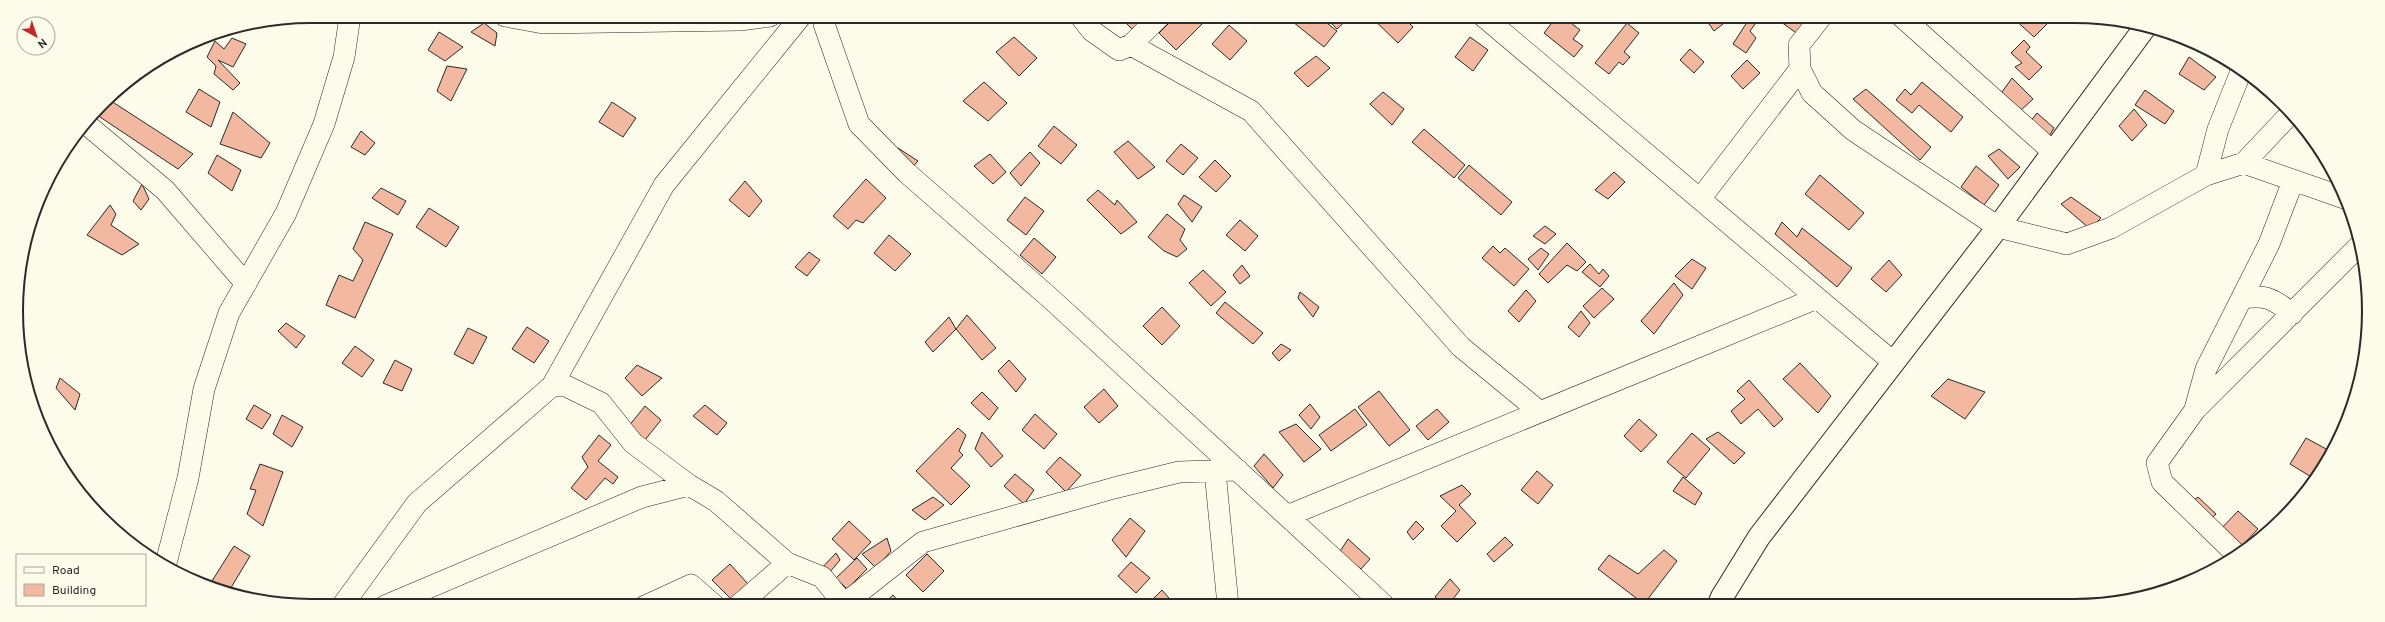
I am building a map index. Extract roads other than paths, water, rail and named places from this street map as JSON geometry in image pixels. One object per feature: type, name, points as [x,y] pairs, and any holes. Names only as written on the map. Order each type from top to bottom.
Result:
[{"type":"main road","points":[[1721,599],[1759,537],[1998,227],[2142,32]]},
{"type":"street","points":[[167,560],[188,478],[204,389],[229,313],[286,213],[324,124],[344,57],[349,23]]},
{"type":"street","points":[[543,23],[637,23]]},
{"type":"street","points":[[347,599],[417,503],[552,386],[664,185],[795,23]]},
{"type":"street","points":[[824,23],[859,124],[907,173],[1050,298],[1378,599]]},
{"type":"street","points":[[1086,23],[1092,31],[1119,50],[1131,45],[1153,23]]},
{"type":"street","points":[[1491,23],[1893,362]]},
{"type":"street","points":[[1816,23],[1799,45],[1800,69],[1812,93],[1853,130],[1998,227],[2067,244],[2111,228],[2206,175],[2244,163],[2288,117]]},
{"type":"street","points":[[1909,23],[2053,152]]},
{"type":"street","points":[[1131,45],[1251,111],[1461,347],[1540,412]]},
{"type":"street","points":[[1700,199],[1800,69]]},
{"type":"street","points":[[2206,175],[2218,129],[2239,76]]},
{"type":"street","points":[[90,127],[164,190],[246,284]]},
{"type":"street","points":[[2244,163],[2338,196]]},
{"type":"street","points":[[2195,410],[2206,369],[2269,244],[2293,181]]},
{"type":"street","points":[[2233,551],[2162,482],[2157,463],[2195,410],[2355,249]]},
{"type":"street","points":[[2242,298],[2261,295],[2276,301],[2292,314]]},
{"type":"street","points":[[1287,516],[1817,298]]},
{"type":"street","points":[[552,386],[566,386],[601,403],[633,443],[689,485],[716,501],[787,563],[822,577],[840,599]]},
{"type":"street","points":[[850,599],[923,542],[1164,475],[1179,472],[1238,470]]},
{"type":"street","points":[[1214,471],[1227,599]]},
{"type":"street","points":[[402,599],[642,497],[689,485]]},
{"type":"street","points":[[745,599],[787,563]]},
{"type":"street","points":[[660,599],[691,585],[707,599]]}]
